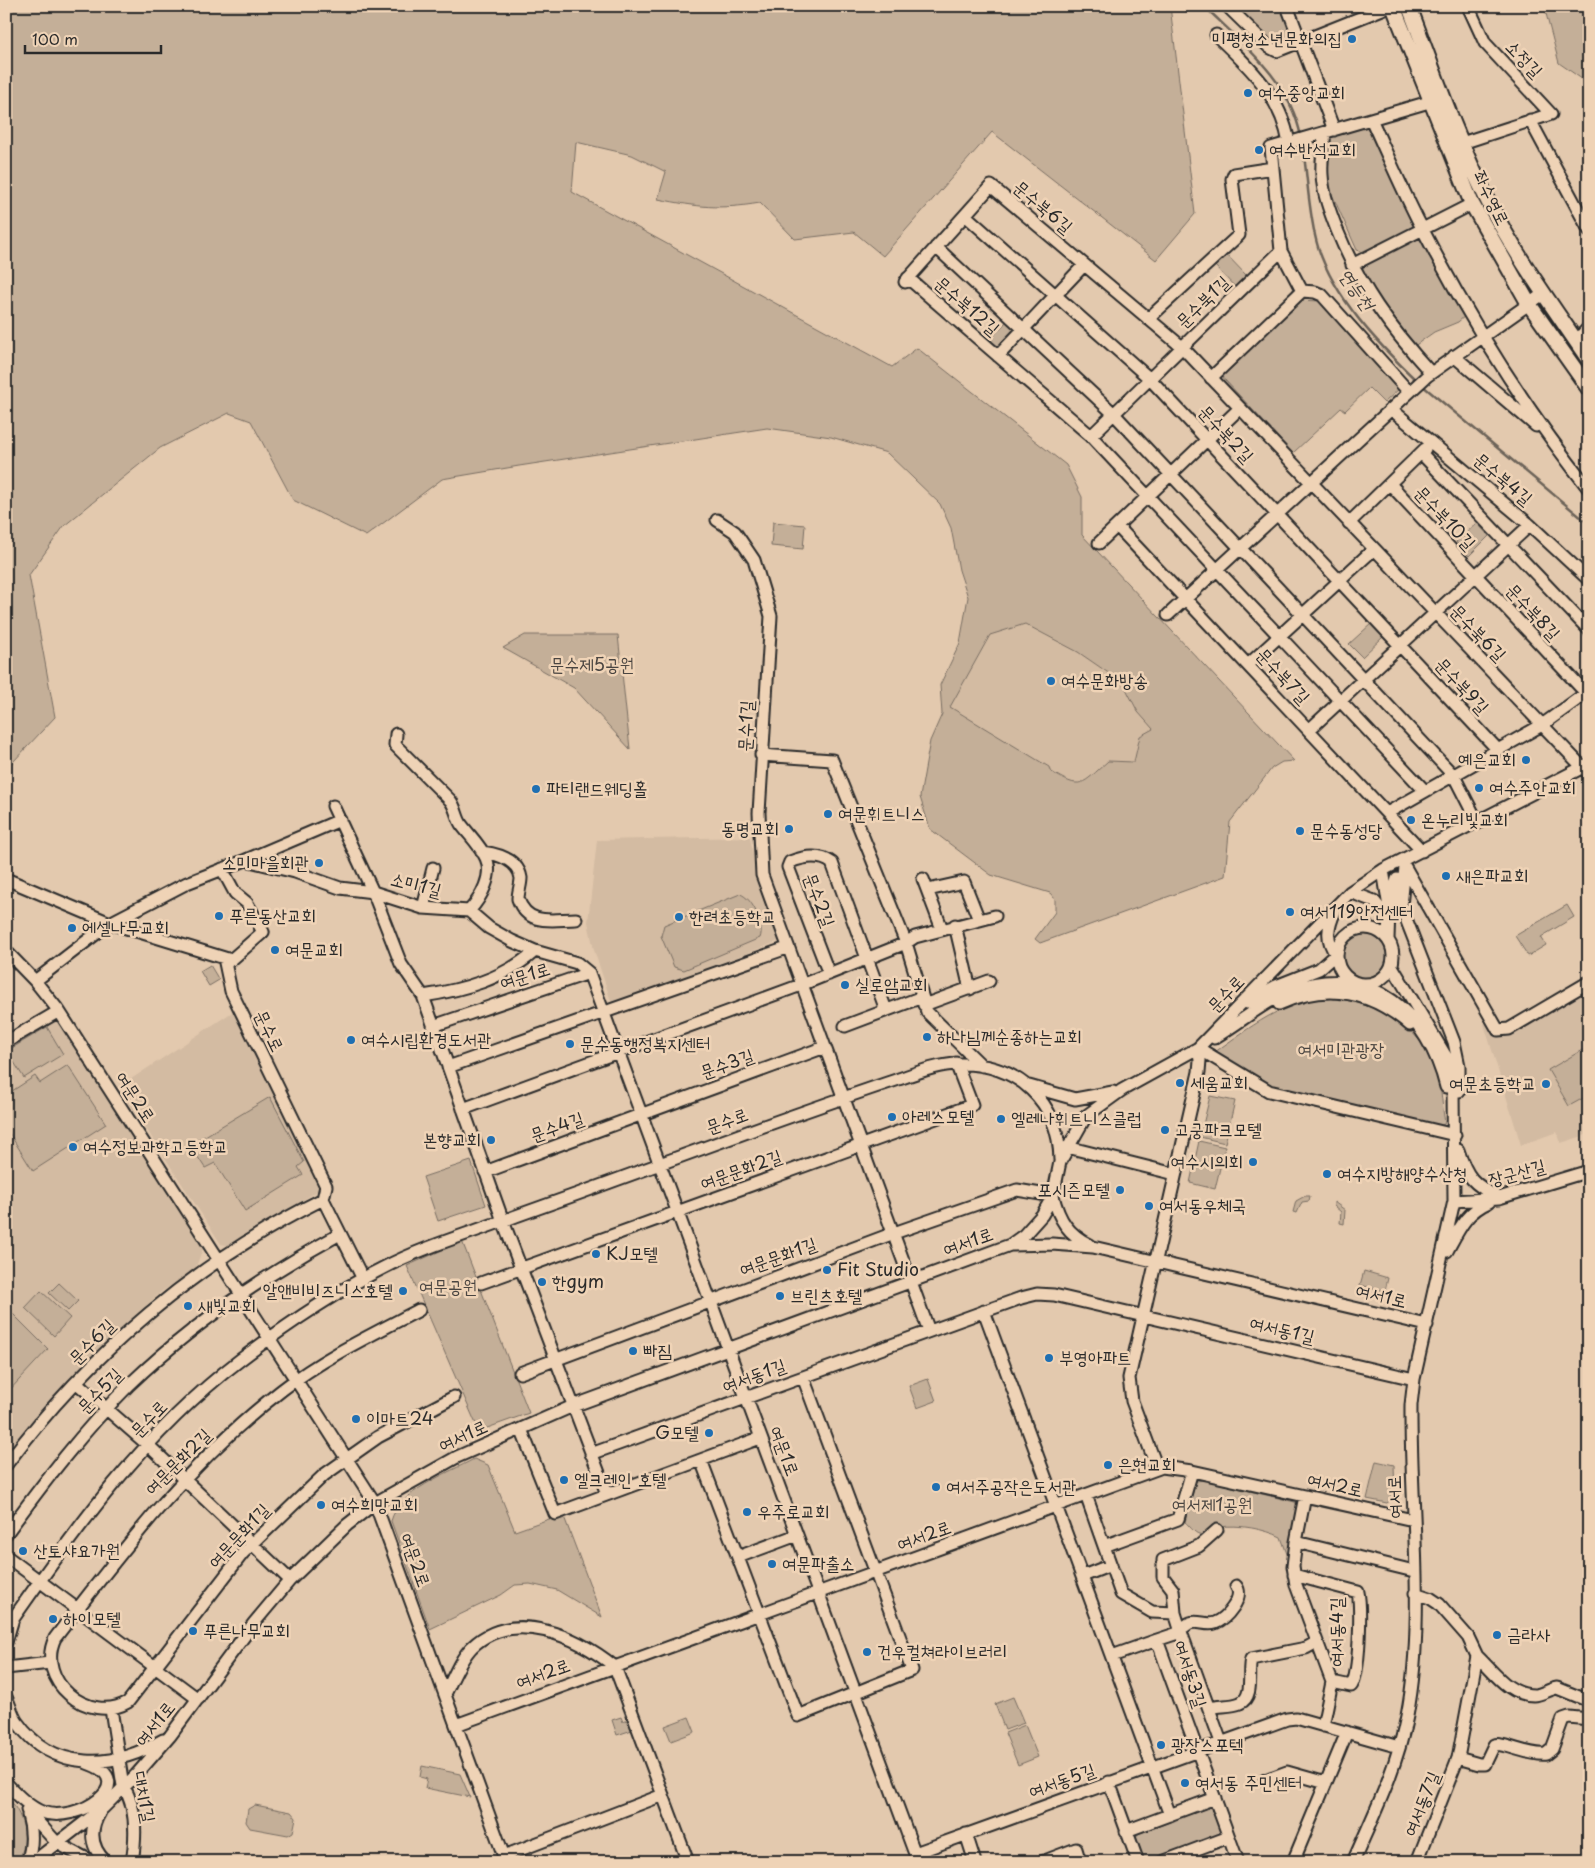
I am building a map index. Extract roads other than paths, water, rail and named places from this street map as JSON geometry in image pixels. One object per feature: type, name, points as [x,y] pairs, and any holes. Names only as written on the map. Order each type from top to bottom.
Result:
[{"type":"main road","name":"좌수영로","points":[[1392,6],[1429,102],[1472,204],[1501,258],[1529,304],[1589,388]]},
{"type":"main road","name":"좌수영로","points":[[1409,6],[1462,143],[1489,204],[1543,294],[1589,360]]},
{"type":"main road","points":[[1501,258],[1515,250]]},
{"type":"street","points":[[1227,6],[1274,50],[1280,51],[1392,6]]},
{"type":"street","points":[[1287,6],[1301,42],[1324,133],[1322,169],[1330,212],[1352,265],[1387,322],[1429,375]]},
{"type":"street","name":"소정길","points":[[1462,143],[1551,114],[1485,43],[1468,6]]},
{"type":"street","points":[[1216,35],[1264,84],[1283,117],[1291,142]]},
{"type":"street","points":[[1302,291],[1281,251],[1271,148],[1429,102]]},
{"type":"street","points":[[1371,120],[1422,229],[1483,336],[1546,434],[1589,489]]},
{"type":"street","points":[[1530,120],[1589,230]]},
{"type":"street","points":[[1148,319],[1238,235],[1232,179],[1234,174],[1273,168]]},
{"type":"street","name":"문수북6길","points":[[906,280],[991,186],[1182,348],[1542,725],[1587,768]]},
{"type":"street","points":[[1352,265],[1472,204]]},
{"type":"street","points":[[965,215],[1150,379]]},
{"type":"street","name":"문수북12길","points":[[936,247],[1023,330]]},
{"type":"street","name":"문수북1길","points":[[1091,436],[1281,251]]},
{"type":"street","name":"문수북12길","points":[[906,280],[998,356],[1084,265]]},
{"type":"street","points":[[1211,378],[1302,291]]},
{"type":"street","points":[[1302,291],[1322,295],[1409,392]]},
{"type":"street","points":[[1168,615],[1409,392],[1454,356],[1543,294]]},
{"type":"street","points":[[1576,340],[1589,327]]},
{"type":"street","points":[[1023,330],[1114,414],[1454,776],[1478,823]]},
{"type":"street","points":[[998,356],[1091,436],[1425,791]]},
{"type":"street","points":[[1454,356],[1546,434]]},
{"type":"street","name":"문수북2길","points":[[1150,379],[1340,581]]},
{"type":"street","points":[[1099,543],[1240,408]]},
{"type":"street","name":"문수북4길","points":[[1391,409],[1530,525],[1589,580]]},
{"type":"street","points":[[1349,522],[1432,443]]},
{"type":"street","name":"문수북10길","points":[[1421,454],[1508,546]]},
{"type":"street","name":"문수북10길","points":[[1390,484],[1476,577]]},
{"type":"street","name":"문수1길","points":[[717,520],[735,532],[754,560],[771,616],[759,813],[760,860],[766,891],[911,1281]]},
{"type":"street","name":"문수북10길","points":[[1309,730],[1530,525]]},
{"type":"street","name":"문수북7길","points":[[1117,526],[1387,813],[1428,848]]},
{"type":"street","name":"문수북8길","points":[[1508,546],[1589,630]]},
{"type":"street","points":[[1248,665],[1374,549]]},
{"type":"street","name":"문수북8길","points":[[1476,577],[1587,692],[1542,725]]},
{"type":"street","name":"문수북9길","points":[[1340,581],[1498,750]]},
{"type":"street","points":[[1387,813],[1542,725]]},
{"type":"street","points":[[396,734],[395,745],[455,806],[461,823],[488,862],[487,879],[482,892],[469,911],[493,931],[535,951],[577,963],[589,974]]},
{"type":"street","points":[[762,755],[832,760],[906,943],[927,1012],[938,1024],[967,1048],[982,1066]]},
{"type":"street","points":[[1389,914],[1397,878],[1405,868],[1428,848],[1587,768]]},
{"type":"street","points":[[333,806],[373,892],[401,964],[423,996],[503,1222],[607,1494]]},
{"type":"street","points":[[35,981],[110,923],[187,882],[246,860],[340,820]]},
{"type":"street","name":"문수로","points":[[1122,1090],[1198,1048],[1350,892],[1383,870],[1428,848]]},
{"type":"street","points":[[482,852],[499,855],[516,867],[521,879],[518,899],[530,917],[539,920],[576,919]]},
{"type":"street","name":"문수2길","points":[[829,974],[788,867],[791,861],[809,857],[831,862],[886,1010]]},
{"type":"street","name":"소미1길","points":[[246,860],[295,872],[340,888],[373,892],[423,908],[469,911]]},
{"type":"street","points":[[423,908],[433,868]]},
{"type":"street","points":[[1405,868],[1498,1030],[1509,1029],[1589,982]]},
{"type":"street","points":[[1405,868],[1400,898],[1401,906],[1454,1042],[1459,1066],[1455,1134]]},
{"type":"street","points":[[6,879],[110,923],[232,959],[263,932],[247,903],[235,893],[222,869]]},
{"type":"street","points":[[1198,1048],[1273,1000],[1295,989],[1318,982],[1362,984],[1379,980],[1392,966],[1394,952],[1388,939],[1389,914],[1383,870]]},
{"type":"street","points":[[942,929],[926,885],[964,882],[979,920]]},
{"type":"street","points":[[1350,892],[1374,901],[1389,914]]},
{"type":"street","points":[[1339,903],[1328,932],[1330,945],[1336,954],[1341,970],[1353,982],[1362,984],[1387,996],[1414,1020],[1428,1041],[1443,1074],[1455,1134],[1470,1178],[1475,1184],[1499,1198]]},
{"type":"street","points":[[463,1110],[801,986],[906,943],[915,937],[995,916]]},
{"type":"street","points":[[955,925],[970,989]]},
{"type":"street","points":[[1234,1010],[1276,986],[1316,971],[1336,954],[1342,938],[1357,929],[1374,929],[1388,939]]},
{"type":"street","points":[[448,1067],[787,948]]},
{"type":"street","points":[[423,996],[456,991],[500,975],[520,964],[535,951]]},
{"type":"street","name":"여문2로","points":[[6,952],[35,981],[59,1011],[375,1503],[505,1859]]},
{"type":"street","name":"문수로","points":[[224,958],[231,991],[326,1186],[323,1199],[363,1279]]},
{"type":"street","points":[[1392,966],[1447,1058],[1453,1089],[1455,1134]]},
{"type":"street","name":"여문1로","points":[[433,1026],[589,974],[605,1012],[676,1212],[917,1857]]},
{"type":"street","points":[[845,1026],[886,1010],[970,989],[989,981]]},
{"type":"street","points":[[1235,1026],[1304,994],[1341,993],[1382,1004],[1428,1041]]},
{"type":"street","points":[[6,1042],[59,1011]]},
{"type":"street","name":"문수3길","points":[[641,1114],[825,1047]]},
{"type":"street","points":[[1198,1048],[1268,1091],[1455,1134]]},
{"type":"street","points":[[1157,1468],[1128,1387],[1154,1261],[1200,1066],[1198,1048]]},
{"type":"street","name":"문수로","points":[[6,1629],[39,1579],[111,1486],[148,1445],[201,1393],[270,1339],[363,1279],[415,1254],[844,1097],[910,1075],[956,1063],[982,1066],[1015,1076],[1026,1085],[1048,1113],[1057,1135],[1060,1162]]},
{"type":"street","name":"여문문화2길","points":[[481,1283],[972,1104],[956,1063]]},
{"type":"street","points":[[1026,1085],[1061,1097],[1079,1099],[1122,1090]]},
{"type":"street","points":[[1093,1247],[1074,1236],[1066,1228],[1053,1196],[1060,1162],[1086,1116],[1122,1090]]},
{"type":"street","name":"문수4길","points":[[485,1172],[641,1114]]},
{"type":"street","name":"여서로","points":[[1353,1862],[1391,1775],[1399,1747],[1414,1672],[1415,1593],[1411,1414],[1414,1379],[1454,1201],[1455,1134]]},
{"type":"street","points":[[1067,1147],[1175,1174]]},
{"type":"street","name":"장군산길","points":[[1454,1201],[1499,1198],[1589,1171]]},
{"type":"street","name":"여문문화1길","points":[[520,1373],[710,1300],[1017,1190],[1053,1196]]},
{"type":"street","name":"여서1로","points":[[33,1862],[103,1808],[170,1736],[254,1623],[290,1580],[347,1525],[375,1503],[456,1457],[573,1406],[1010,1245],[1032,1227],[1053,1196]]},
{"type":"street","points":[[1441,1261],[1465,1218],[1476,1208],[1499,1198]]},
{"type":"street","points":[[219,1259],[282,1220],[323,1199]]},
{"type":"street","points":[[241,1294],[290,1262],[340,1234]]},
{"type":"street","points":[[1010,1245],[1052,1244],[1093,1247]]},
{"type":"street","name":"여서1로","points":[[1093,1247],[1427,1325]]},
{"type":"street","name":"문수6길","points":[[6,1465],[26,1439],[113,1345],[145,1316],[219,1259]]},
{"type":"street","points":[[911,1281],[929,1331]]},
{"type":"street","name":"문수5길","points":[[6,1534],[61,1460],[106,1409],[151,1365],[241,1294]]},
{"type":"street","name":"여서동1길","points":[[591,1454],[984,1311],[1037,1294],[1054,1296],[1414,1379]]},
{"type":"street","name":"여문문화2길","points":[[50,1663],[50,1651],[55,1638],[140,1528],[182,1479],[235,1430],[296,1380],[364,1339],[419,1310]]},
{"type":"street","points":[[984,1311],[1170,1815]]},
{"type":"street","points":[[701,1460],[798,1716],[912,1670],[803,1377]]},
{"type":"street","points":[[77,1383],[148,1445],[290,1580]]},
{"type":"street","name":"여문문화1길","points":[[112,1709],[128,1702],[201,1605],[251,1544],[324,1475],[398,1425],[454,1398]]},
{"type":"street","points":[[521,1429],[555,1514],[760,1438]]},
{"type":"street","name":"여서2로","points":[[456,1725],[1157,1468],[1167,1467],[1192,1471],[1413,1520]]},
{"type":"street","points":[[1104,1546],[1178,1519],[1192,1471]]},
{"type":"street","points":[[1086,1495],[1124,1597],[1152,1612],[1175,1613]]},
{"type":"street","name":"여서동4길","points":[[1305,1496],[1296,1542],[1294,1574],[1332,1682],[1323,1726]]},
{"type":"street","name":"여서동3길","points":[[1217,1530],[1200,1546],[1163,1560],[1163,1577],[1173,1590],[1175,1613],[1181,1630],[1157,1640],[1238,1862]]},
{"type":"street","points":[[738,1557],[796,1535]]},
{"type":"street","points":[[1296,1542],[1414,1571]]},
{"type":"street","points":[[6,1556],[198,1699]]},
{"type":"street","points":[[1083,1576],[1111,1565]]},
{"type":"street","name":"여서동4길","points":[[1294,1574],[1358,1592],[1358,1655],[1354,1683],[1350,1686],[1332,1682]]},
{"type":"street","points":[[1221,1742],[1181,1630],[1192,1622],[1211,1624],[1220,1620],[1237,1603],[1239,1594],[1236,1586]]},
{"type":"street","points":[[1415,1593],[1430,1598],[1438,1604],[1468,1637],[1478,1656],[1500,1681],[1522,1692],[1537,1695],[1557,1688],[1589,1701]]},
{"type":"street","points":[[6,1642],[14,1618]]},
{"type":"street","points":[[445,1694],[473,1647],[483,1640],[512,1629],[525,1628],[564,1637],[588,1647],[615,1667],[688,1862]]},
{"type":"street","points":[[1112,1656],[1157,1640]]},
{"type":"street","points":[[1209,1708],[1222,1704],[1240,1703],[1244,1700],[1248,1687],[1251,1659],[1306,1648],[1318,1642]]},
{"type":"street","name":"여서동7길","points":[[1417,1862],[1458,1758],[1478,1656]]},
{"type":"street","points":[[6,1668],[50,1663],[60,1686],[74,1699],[94,1708],[112,1709]]},
{"type":"street","points":[[6,1698],[16,1721]]},
{"type":"street","name":"대치1길","points":[[112,1709],[123,1786],[129,1794],[132,1806],[132,1862]]},
{"type":"street","points":[[6,1710],[40,1746],[61,1757],[86,1763],[104,1773],[109,1784],[102,1799],[87,1808],[66,1814],[52,1814],[40,1811],[9,1787]]},
{"type":"street","name":"여서동7길","points":[[1458,1758],[1485,1764],[1494,1746],[1499,1744],[1527,1754],[1546,1754],[1552,1749],[1563,1719],[1569,1717],[1589,1718]]},
{"type":"street","name":"여서동5길","points":[[917,1857],[966,1834],[1197,1750],[1292,1718],[1399,1747]]},
{"type":"street","points":[[1293,1862],[1346,1732]]},
{"type":"street","points":[[86,1763],[119,1758],[151,1747],[170,1736]]},
{"type":"street","points":[[1265,1780],[1287,1772],[1326,1783]]},
{"type":"street","points":[[1109,1782],[1138,1862]]},
{"type":"street","points":[[9,1787],[57,1843],[94,1862]]},
{"type":"street","points":[[505,1859],[663,1795]]},
{"type":"street","points":[[1126,1831],[1215,1798]]},
{"type":"street","points":[[103,1808],[94,1823],[92,1837],[98,1853],[106,1862]]},
{"type":"street","points":[[27,1810],[33,1830],[32,1850],[27,1862]]},
{"type":"street","points":[[966,1834],[975,1862]]},
{"type":"street","points":[[1162,1862],[1229,1836]]},
{"type":"street","points":[[1042,1862],[1076,1849],[1080,1862]]},
{"type":"waterway","name":"연등천","points":[[1204,6],[1249,49],[1276,81],[1287,98],[1301,137]]},
{"type":"waterway","name":"연등천","points":[[1302,142],[1312,221],[1325,266],[1359,320],[1417,381]]},
{"type":"waterway","name":"연등천","points":[[1423,386],[1589,524]]},
{"type":"place","name":"미평청소년문화의집","points":[[1352,39]]},
{"type":"place","name":"여수중앙교회","points":[[1248,93]]},
{"type":"place","name":"여수반석교회","points":[[1259,150]]},
{"type":"place","name":"여수문화방송","points":[[1051,681]]},
{"type":"place","name":"예은교회","points":[[1526,760]]},
{"type":"place","name":"여수주안교회","points":[[1479,788]]},
{"type":"place","name":"파티랜드웨딩홀","points":[[536,789]]},
{"type":"place","name":"여문휘트니스","points":[[828,814]]},
{"type":"place","name":"온누리빛교회","points":[[1411,820]]},
{"type":"place","name":"동명교회","points":[[789,829]]},
{"type":"place","name":"문수동성당","points":[[1300,831]]},
{"type":"place","name":"소미마을회관","points":[[319,863]]},
{"type":"place","name":"새은파교회","points":[[1446,876]]},
{"type":"place","name":"여서119안전센터","points":[[1290,912]]},
{"type":"place","name":"푸른동산교회","points":[[219,916]]},
{"type":"place","name":"한려초등학교","points":[[679,917]]},
{"type":"place","name":"에셀나무교회","points":[[72,928]]},
{"type":"place","name":"여문교회","points":[[275,950]]},
{"type":"place","name":"실로암교회","points":[[845,985]]},
{"type":"place","name":"하나님께순종하는교회","points":[[927,1037]]},
{"type":"place","name":"여수시립환경도서관","points":[[351,1040]]},
{"type":"place","name":"문수동행정복지센터","points":[[570,1044]]},
{"type":"place","name":"세움교회","points":[[1180,1083]]},
{"type":"place","name":"여문초등학교","points":[[1546,1084]]},
{"type":"place","name":"아레스모텔","points":[[892,1117]]},
{"type":"place","name":"엘레나휘트니스클럽","points":[[1001,1119]]},
{"type":"place","name":"고궁파크모텔","points":[[1165,1130]]},
{"type":"place","name":"본향교회","points":[[491,1140]]},
{"type":"place","name":"여수정보과학고등학교","points":[[73,1147]]},
{"type":"place","name":"여수시의회","points":[[1253,1162]]},
{"type":"place","name":"여수지방해양수산청","points":[[1327,1174]]},
{"type":"place","name":"포시즌모텔","points":[[1120,1190]]},
{"type":"place","name":"여서동우체국","points":[[1149,1206]]},
{"type":"place","name":"KJ모텔","points":[[596,1254]]},
{"type":"place","name":"Fit Studio","points":[[827,1270]]},
{"type":"place","name":"한gym","points":[[542,1282]]},
{"type":"place","name":"알앤비비즈니스호텔","points":[[403,1291]]},
{"type":"place","name":"브린츠호텔","points":[[780,1296]]},
{"type":"place","name":"새빛교회","points":[[188,1306]]},
{"type":"place","name":"빠짐","points":[[633,1351]]},
{"type":"place","name":"부영아파트","points":[[1049,1358]]},
{"type":"place","name":"이마트24","points":[[356,1419]]},
{"type":"place","name":"G모텔","points":[[709,1433]]},
{"type":"place","name":"은현교회","points":[[1108,1465]]},
{"type":"place","name":"엘크레인 호텔","points":[[564,1480]]},
{"type":"place","name":"여서주공작은도서관","points":[[936,1487]]},
{"type":"place","name":"여수희망교회","points":[[321,1505]]},
{"type":"place","name":"우주로교회","points":[[747,1512]]},
{"type":"place","name":"산토샤요가원","points":[[23,1551]]},
{"type":"place","name":"여문파출소","points":[[772,1564]]},
{"type":"place","name":"하이모텔","points":[[53,1619]]},
{"type":"place","name":"푸른나무교회","points":[[193,1631]]},
{"type":"place","name":"금라사","points":[[1497,1635]]},
{"type":"place","name":"건우컬쳐라이브러리","points":[[867,1652]]},
{"type":"place","name":"광장스포텍","points":[[1161,1745]]},
{"type":"place","name":"여서동 주민센터","points":[[1185,1783]]},
{"type":"park label","name":"문수제5공원","points":[[592,665]]},
{"type":"park label","name":"여서미관광장","points":[[1341,1050]]},
{"type":"park label","name":"여문공원","points":[[448,1287]]},
{"type":"park label","name":"여서제1공원","points":[[1212,1505]]}]
